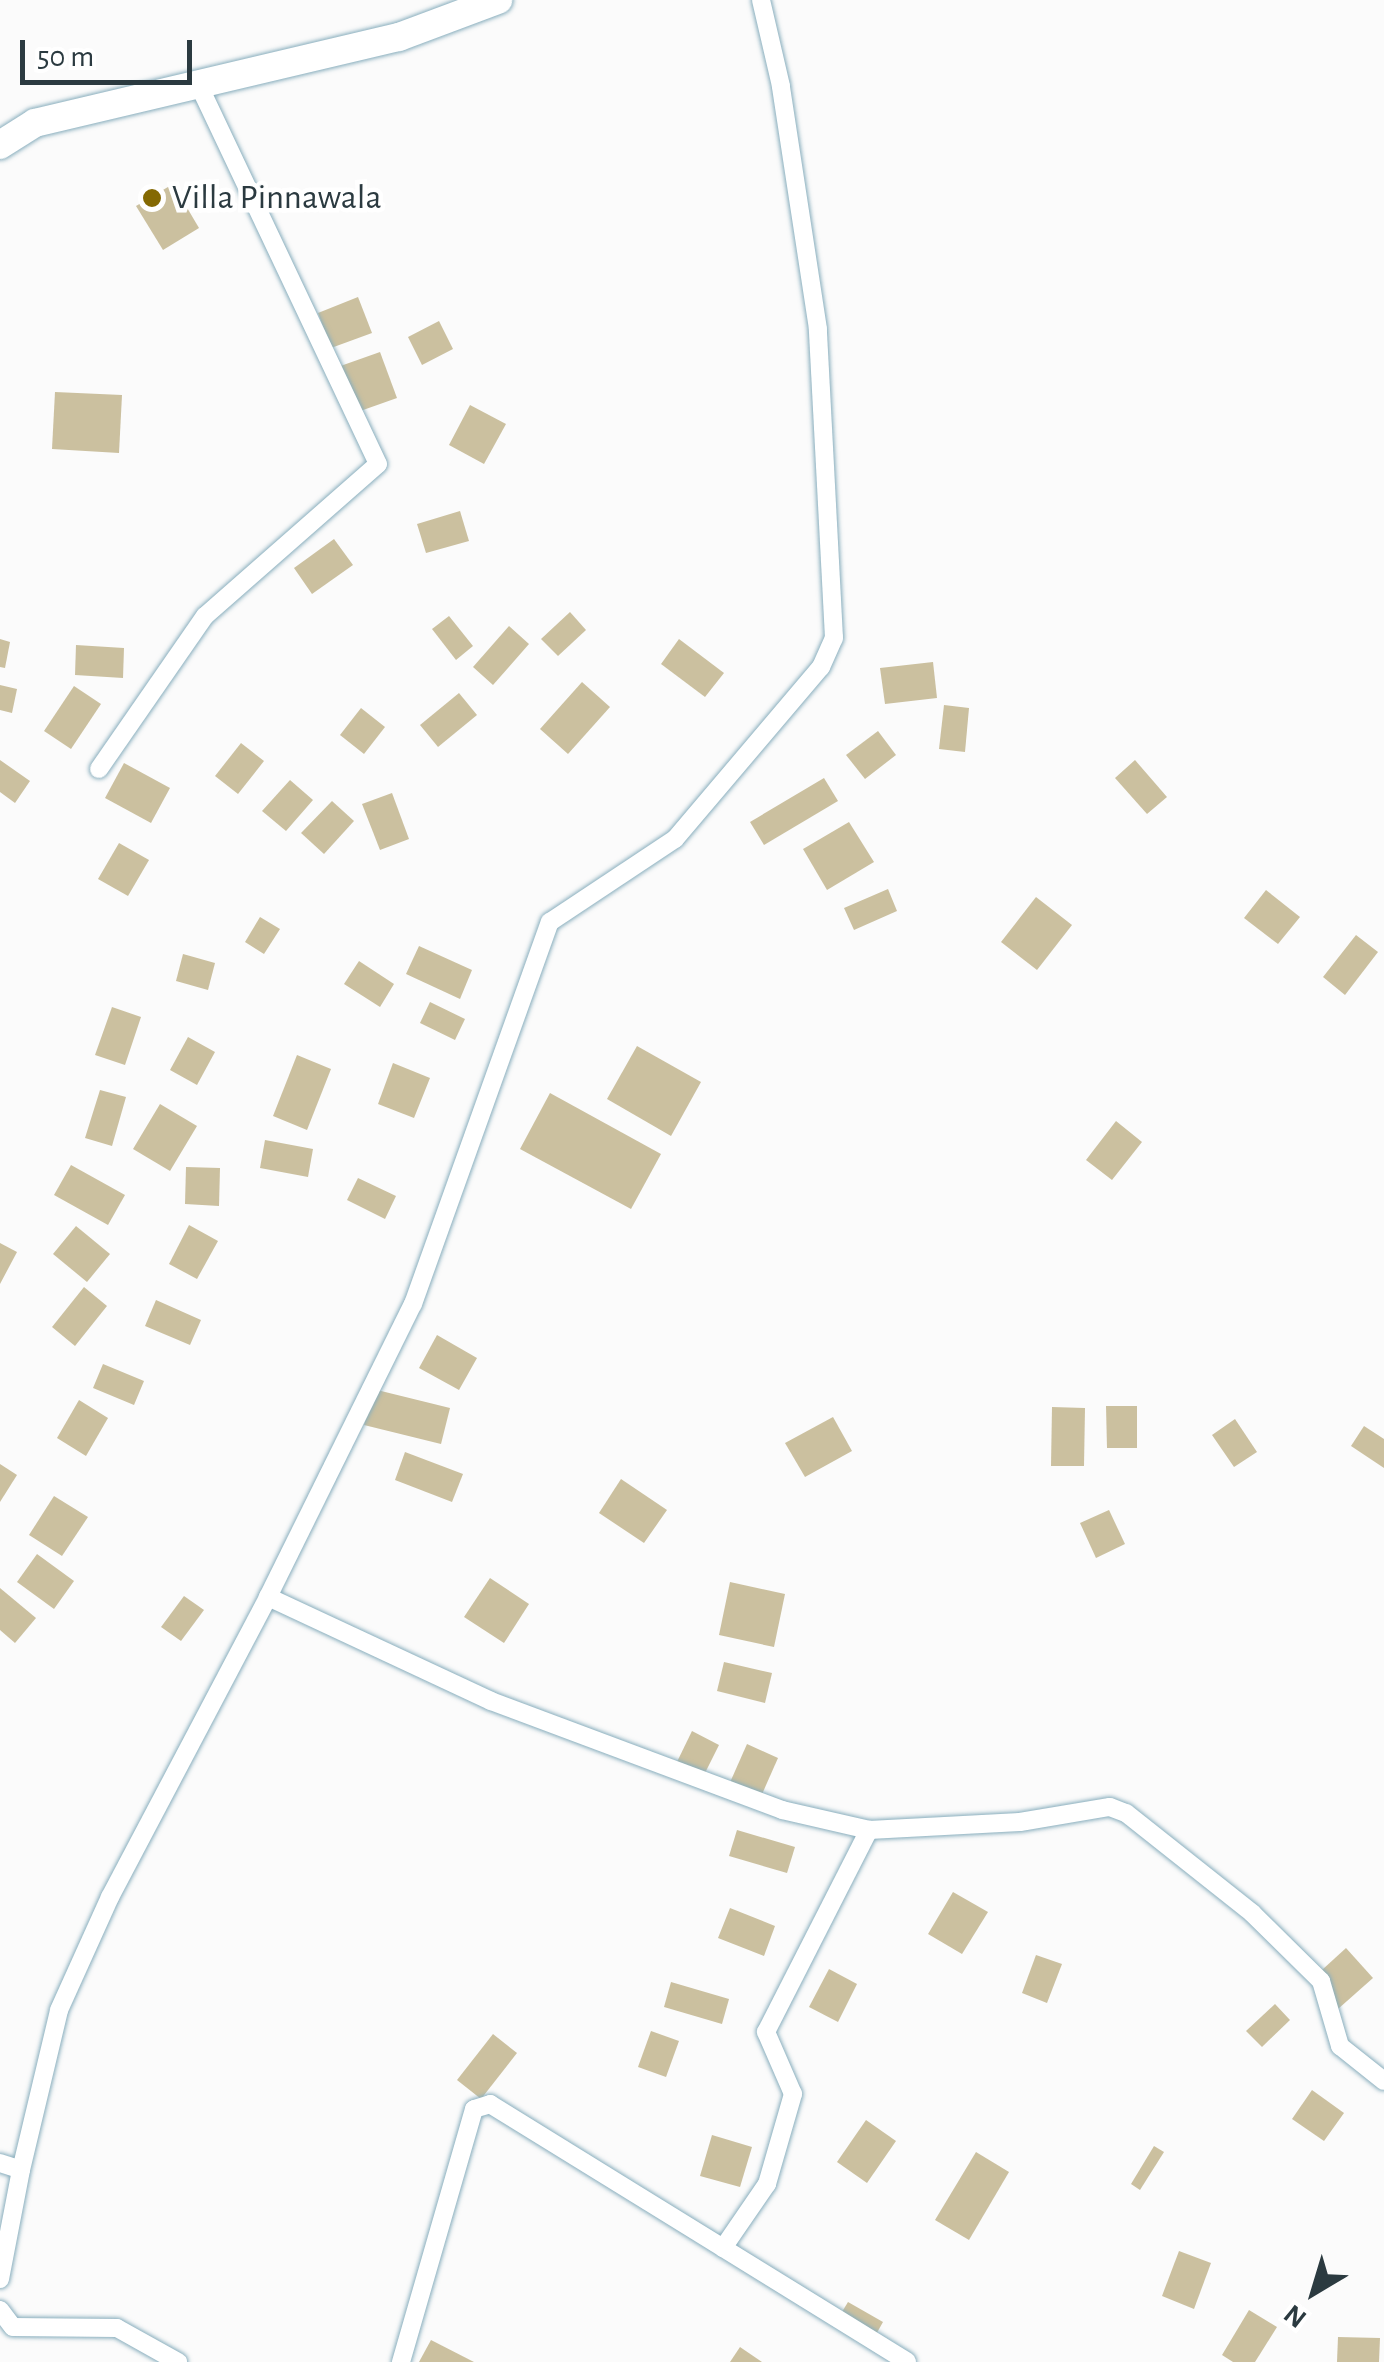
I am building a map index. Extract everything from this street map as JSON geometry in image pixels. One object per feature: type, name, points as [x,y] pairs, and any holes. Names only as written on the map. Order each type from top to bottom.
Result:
[{"type":"main road","points":[[0,145],[36,123],[399,38],[498,0]]},
{"type":"street","points":[[0,2278],[59,2010],[110,1896],[268,1597],[413,1304],[550,922],[675,839],[821,667],[834,638],[818,329],[782,86],[761,0]]},
{"type":"street","points":[[99,769],[205,616],[378,464],[198,84]]},
{"type":"street","points":[[268,1597],[491,1701],[782,1810],[869,1830],[1020,1822],[1110,1807],[1126,1812],[1252,1913],[1321,1981],[1340,2046],[1384,2082]]},
{"type":"street","points":[[722,2248],[767,2184],[793,2094],[766,2032],[869,1830]]},
{"type":"street","points":[[401,2362],[474,2110],[490,2104],[907,2362]]},
{"type":"street","points":[[0,2163],[21,2170]]},
{"type":"street","points":[[0,2310],[13,2327],[117,2328],[178,2362]]},
{"type":"building","points":[[173,184],[199,228],[163,250],[136,206]]},
{"type":"building","points":[[358,297],[372,333],[331,348],[318,313]]},
{"type":"building","points":[[439,321],[453,349],[422,365],[408,337]]},
{"type":"building","points":[[380,352],[397,398],[349,415],[332,369]]},
{"type":"building","points":[[55,392],[122,395],[119,453],[52,449]]},
{"type":"building","points":[[470,405],[506,424],[484,464],[449,445]]},
{"type":"building","points":[[460,511],[469,541],[426,553],[417,524]]},
{"type":"building","points":[[334,539],[353,565],[312,594],[294,568]]},
{"type":"building","points":[[570,612],[586,630],[558,656],[541,639]]},
{"type":"building","points":[[449,616],[473,646],[456,660],[432,629]]},
{"type":"building","points":[[509,626],[529,644],[493,685],[473,667]]},
{"type":"building","points":[[0,639],[10,642],[5,668],[0,667]]},
{"type":"building","points":[[679,639],[724,673],[705,697],[661,664]]},
{"type":"building","points":[[76,645],[124,648],[123,678],[75,675]]},
{"type":"building","points":[[933,662],[937,698],[885,704],[880,668]]},
{"type":"building","points":[[582,682],[610,707],[568,754],[540,729]]},
{"type":"building","points":[[0,685],[17,689],[12,713],[0,710]]},
{"type":"building","points":[[74,686],[101,704],[71,749],[44,731]]},
{"type":"building","points":[[459,693],[477,715],[438,747],[420,725]]},
{"type":"building","points":[[944,705],[969,708],[965,752],[939,749]]},
{"type":"building","points":[[361,708],[385,727],[364,754],[340,735]]},
{"type":"building","points":[[878,731],[896,755],[865,779],[846,755]]},
{"type":"building","points":[[241,743],[264,761],[238,794],[215,776]]},
{"type":"building","points":[[0,760],[30,781],[15,803],[0,792]]},
{"type":"building","points":[[1135,760],[1167,797],[1147,814],[1115,778]]},
{"type":"building","points":[[124,763],[170,788],[151,823],[105,798]]},
{"type":"building","points":[[824,778],[838,801],[764,845],[750,822]]},
{"type":"building","points":[[290,780],[313,800],[286,831],[262,811]]},
{"type":"building","points":[[392,793],[409,839],[380,850],[362,804]]},
{"type":"building","points":[[332,801],[354,821],[324,854],[301,833]]},
{"type":"building","points":[[849,822],[874,862],[827,890],[803,849]]},
{"type":"building","points":[[119,843],[149,860],[128,896],[98,879]]},
{"type":"building","points":[[888,889],[897,911],[854,930],[844,908]]},
{"type":"building","points":[[1266,890],[1300,917],[1278,944],[1244,918]]},
{"type":"building","points":[[1036,897],[1072,925],[1037,970],[1001,942]]},
{"type":"building","points":[[260,917],[280,929],[264,954],[245,942]]},
{"type":"building","points":[[1356,935],[1378,952],[1345,995],[1323,977]]},
{"type":"building","points":[[419,946],[472,970],[460,999],[406,974]]},
{"type":"building","points":[[183,954],[215,963],[208,990],[176,981]]},
{"type":"building","points":[[359,961],[394,984],[380,1007],[344,984]]},
{"type":"building","points":[[430,1002],[465,1019],[455,1040],[420,1023]]},
{"type":"building","points":[[112,1007],[141,1017],[125,1065],[95,1055]]},
{"type":"building","points":[[188,1037],[215,1052],[197,1085],[170,1070]]},
{"type":"building","points":[[637,1046],[701,1082],[671,1136],[607,1099]]},
{"type":"building","points":[[297,1055],[331,1069],[307,1130],[273,1116]]},
{"type":"building","points":[[393,1063],[430,1078],[414,1118],[378,1104]]},
{"type":"building","points":[[100,1090],[126,1097],[112,1146],[85,1138]]},
{"type":"building","points":[[550,1093],[661,1154],[631,1209],[520,1149]]},
{"type":"building","points":[[160,1104],[197,1126],[170,1171],[133,1149]]},
{"type":"building","points":[[1116,1121],[1142,1142],[1112,1180],[1086,1160]]},
{"type":"building","points":[[265,1140],[313,1149],[308,1177],[260,1168]]},
{"type":"building","points":[[71,1165],[125,1195],[108,1225],[54,1195]]},
{"type":"building","points":[[186,1167],[220,1168],[219,1206],[185,1204]]},
{"type":"building","points":[[358,1178],[396,1196],[385,1219],[347,1200]]},
{"type":"building","points":[[189,1225],[218,1241],[197,1279],[169,1264]]},
{"type":"building","points":[[76,1226],[110,1254],[87,1282],[53,1254]]},
{"type":"building","points":[[0,1243],[17,1252],[0,1284]]},
{"type":"building","points":[[84,1287],[107,1306],[75,1346],[52,1327]]},
{"type":"building","points":[[156,1300],[201,1320],[190,1345],[145,1326]]},
{"type":"building","points":[[437,1335],[477,1358],[459,1390],[419,1368]]},
{"type":"building","points":[[103,1364],[144,1381],[134,1405],[93,1388]]},
{"type":"building","points":[[373,1389],[450,1408],[441,1444],[364,1425]]},
{"type":"building","points":[[79,1400],[108,1418],[86,1456],[57,1438]]},
{"type":"building","points":[[1106,1406],[1137,1406],[1137,1448],[1107,1448]]},
{"type":"building","points":[[1052,1407],[1085,1408],[1084,1466],[1051,1466]]},
{"type":"building","points":[[833,1417],[852,1451],[805,1477],[785,1443]]},
{"type":"building","points":[[1235,1419],[1257,1452],[1234,1467],[1212,1435]]},
{"type":"building","points":[[1364,1426],[1384,1439],[1384,1468],[1351,1446]]},
{"type":"building","points":[[405,1452],[463,1474],[452,1502],[395,1480]]},
{"type":"building","points":[[0,1464],[17,1475],[0,1502]]},
{"type":"building","points":[[621,1479],[667,1510],[644,1543],[599,1513]]},
{"type":"building","points":[[54,1496],[88,1517],[62,1556],[29,1535]]},
{"type":"building","points":[[1109,1510],[1125,1544],[1096,1558],[1080,1523]]},
{"type":"building","points":[[37,1554],[74,1581],[54,1609],[17,1582]]},
{"type":"building","points":[[490,1578],[529,1604],[504,1643],[464,1617]]},
{"type":"building","points":[[730,1582],[785,1594],[774,1647],[719,1635]]},
{"type":"building","points":[[0,1588],[36,1618],[15,1643],[0,1630]]},
{"type":"building","points":[[184,1596],[204,1610],[181,1641],[161,1627]]},
{"type":"building","points":[[724,1662],[772,1673],[765,1703],[717,1691]]},
{"type":"building","points":[[692,1731],[719,1745],[701,1781],[674,1768]]},
{"type":"building","points":[[747,1744],[778,1758],[759,1801],[728,1787]]},
{"type":"building","points":[[737,1830],[795,1847],[787,1873],[729,1856]]},
{"type":"building","points":[[953,1892],[988,1912],[962,1954],[928,1934]]},
{"type":"building","points":[[730,1908],[775,1926],[764,1956],[718,1938]]},
{"type":"building","points":[[1346,1948],[1373,1978],[1338,2009],[1311,1980]]},
{"type":"building","points":[[1036,1955],[1062,1964],[1047,2003],[1022,1993]]},
{"type":"building","points":[[829,1969],[857,1984],[838,2022],[809,2007]]},
{"type":"building","points":[[671,1982],[729,1999],[722,2024],[664,2007]]},
{"type":"building","points":[[1275,2004],[1290,2020],[1262,2047],[1246,2031]]},
{"type":"building","points":[[651,2031],[679,2041],[666,2077],[638,2067]]},
{"type":"building","points":[[493,2034],[517,2053],[481,2099],[457,2080]]},
{"type":"building","points":[[1312,2090],[1344,2113],[1324,2141],[1292,2119]]},
{"type":"building","points":[[866,2120],[896,2141],[867,2183],[837,2162]]},
{"type":"building","points":[[712,2135],[752,2147],[740,2187],[700,2176]]},
{"type":"building","points":[[1154,2146],[1164,2152],[1140,2190],[1131,2184]]},
{"type":"building","points":[[976,2152],[1009,2172],[969,2240],[935,2220]]},
{"type":"building","points":[[1179,2251],[1211,2263],[1194,2309],[1162,2296]]},
{"type":"building","points":[[848,2302],[883,2322],[870,2345],[834,2325]]},
{"type":"building","points":[[1249,2310],[1277,2327],[1255,2362],[1233,2362],[1222,2355]]},
{"type":"building","points":[[1338,2337],[1380,2338],[1379,2362],[1337,2362]]},
{"type":"building","points":[[431,2340],[474,2362],[419,2362]]},
{"type":"building","points":[[740,2347],[762,2362],[730,2362]]},
{"type":"place","name":"Villa Pinnawala","points":[[152,198]]}]
